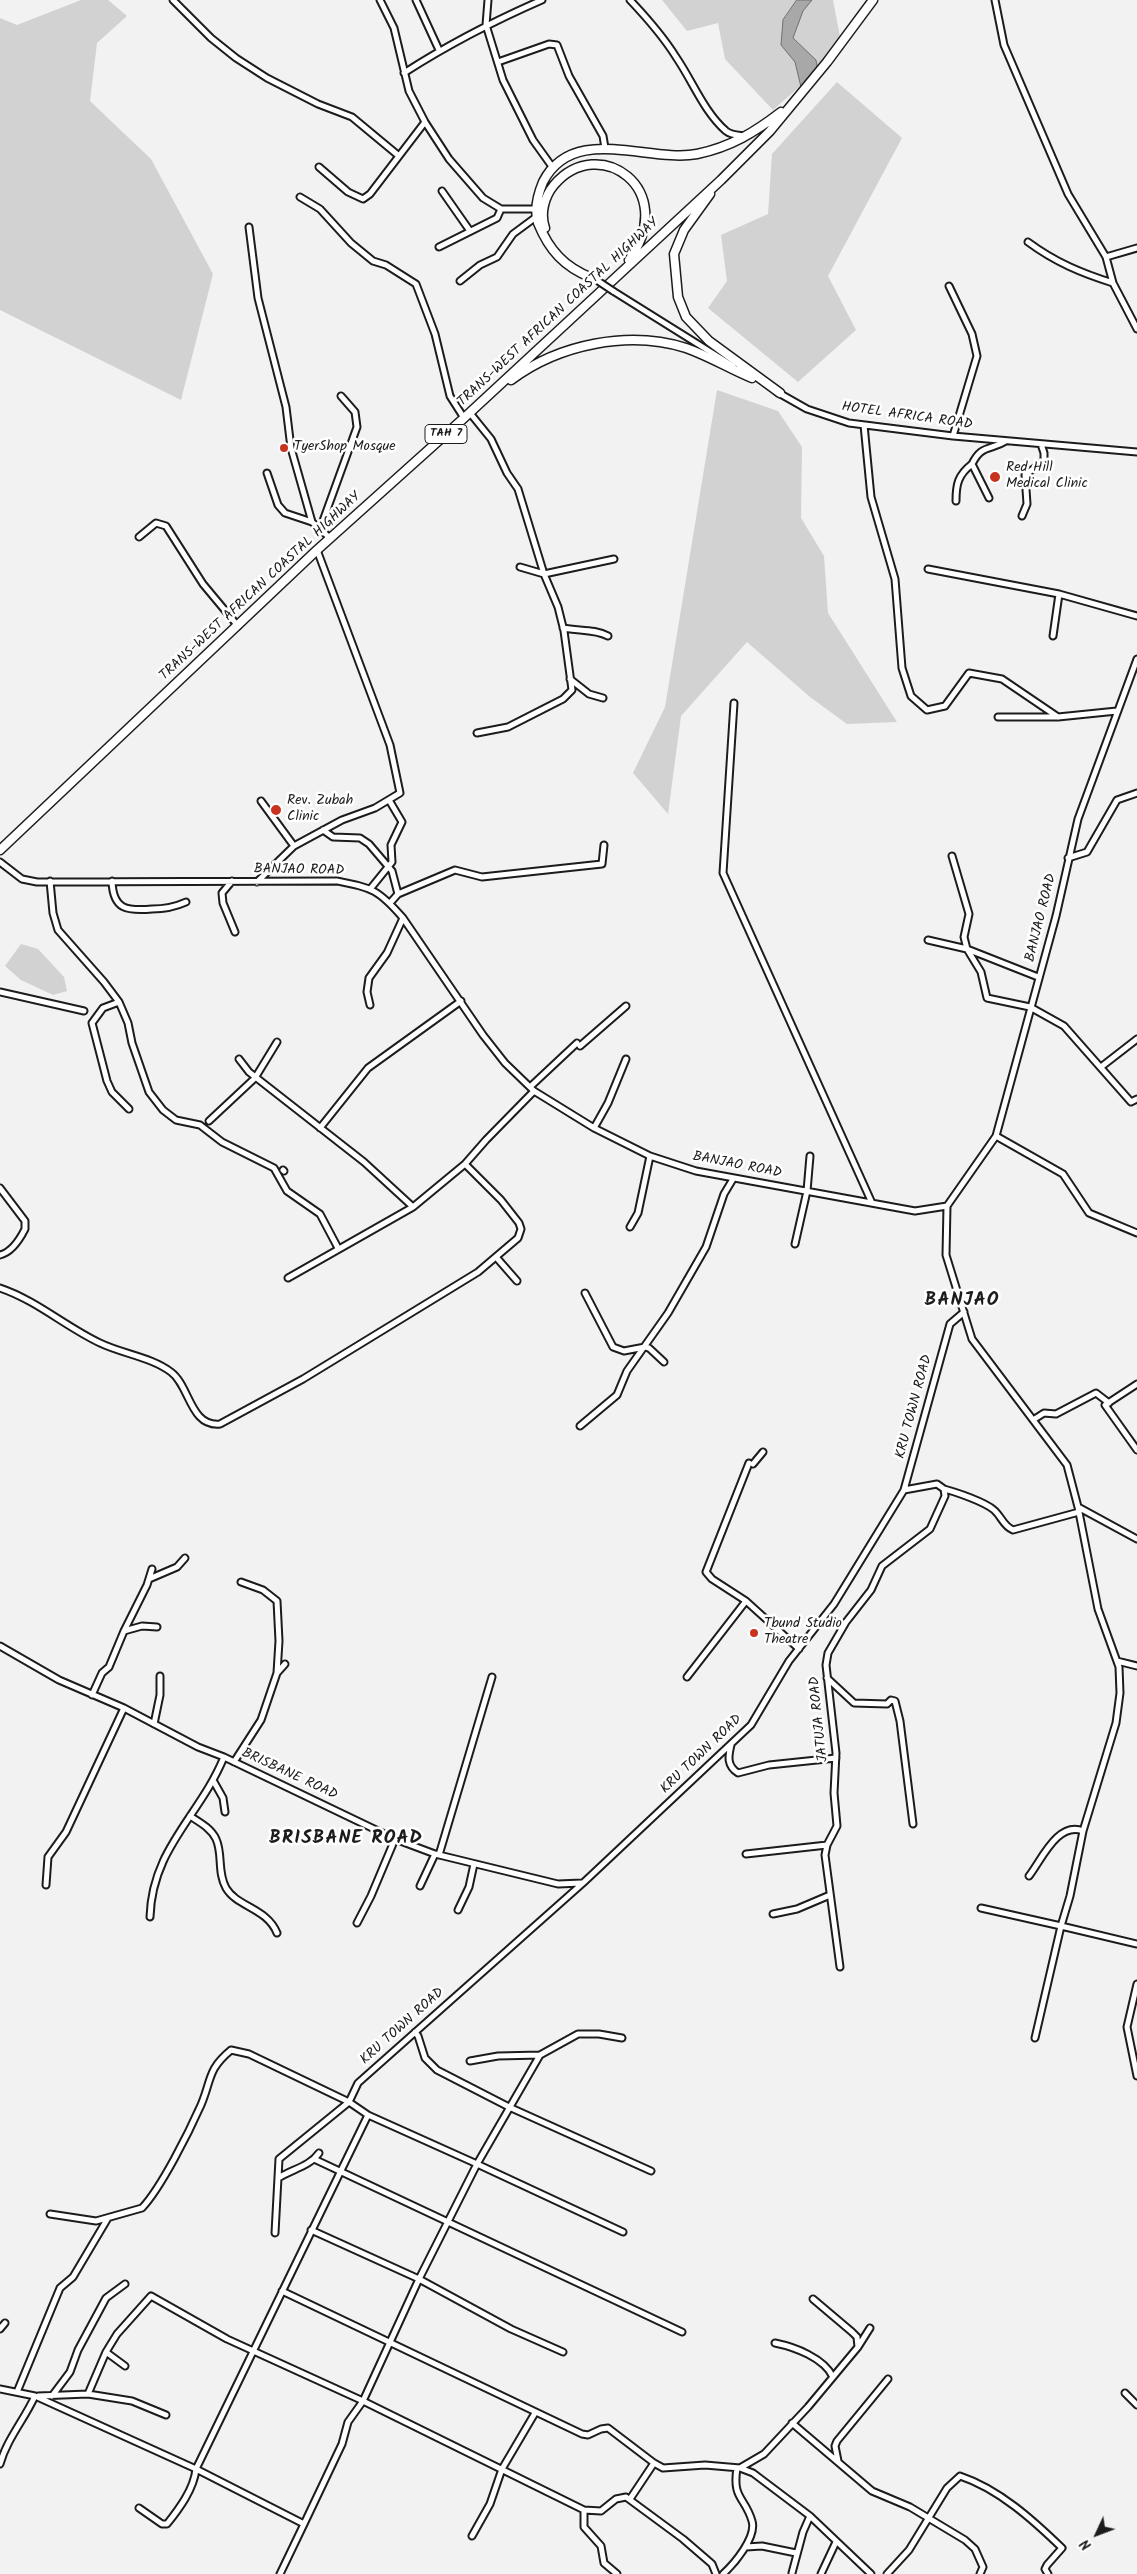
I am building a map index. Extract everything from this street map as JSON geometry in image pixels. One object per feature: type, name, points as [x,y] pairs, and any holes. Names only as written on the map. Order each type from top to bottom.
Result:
[{"type":"highway","name":"TRANS-WEST AFRICAN COASTAL HIGHWAY","points":[[0,850],[317,550],[470,412],[721,180],[770,131],[873,0]]},
{"type":"highway","points":[[595,280],[577,272],[553,252],[545,241],[536,213],[539,192],[553,168],[566,158],[581,151],[606,148],[661,154],[695,154],[726,147],[747,137],[793,103]]},
{"type":"highway","points":[[595,280],[577,269],[555,248],[543,223],[543,209],[548,192],[560,178],[573,169],[588,164],[617,170],[632,179],[646,202],[647,215],[643,239],[617,277]]},
{"type":"highway","points":[[721,180],[684,230],[674,254],[678,297],[686,317],[709,341],[780,393]]},
{"type":"highway","points":[[470,412],[540,361],[566,350],[614,340],[676,346],[700,354],[752,378]]},
{"type":"street","points":[[174,0],[211,38],[236,58],[267,78],[310,100],[352,117],[399,156]]},
{"type":"street","points":[[380,0],[394,28],[409,91],[425,122],[448,159],[483,198],[502,209],[536,213]]},
{"type":"street","points":[[416,0],[439,50]]},
{"type":"street","points":[[488,0],[486,25],[512,102],[533,140],[553,168]]},
{"type":"street","points":[[404,73],[439,50],[486,25],[542,0]]},
{"type":"street","points":[[630,0],[650,20],[676,56],[701,98],[724,129],[735,135],[747,137]]},
{"type":"street","points":[[995,0],[1004,45],[1068,194],[1106,257],[1113,283],[1137,329]]},
{"type":"street","points":[[498,62],[549,44],[557,45],[569,76],[603,136],[606,148]]},
{"type":"street","points":[[319,167],[348,192],[363,199],[370,194],[425,122]]},
{"type":"street","points":[[442,191],[470,230]]},
{"type":"street","points":[[300,197],[320,209],[351,243],[373,261],[386,266],[416,284],[435,334],[450,396],[470,412],[491,439],[506,473],[518,489],[544,574],[558,607],[564,628],[571,693],[508,727],[477,732]]},
{"type":"street","points":[[439,247],[497,218],[502,209]]},
{"type":"street","points":[[460,281],[480,265],[496,257],[514,234],[536,213]]},
{"type":"street","points":[[249,226],[258,298],[286,407],[291,448],[312,522]]},
{"type":"street","points":[[1028,242],[1052,260],[1082,274],[1113,283]]},
{"type":"street","points":[[1106,257],[1137,248]]},
{"type":"street","name":"HOTEL AFRICA ROAD","points":[[595,280],[752,378],[807,409],[832,419],[953,436],[1137,452]]},
{"type":"street","points":[[949,286],[972,334],[977,356],[953,436]]},
{"type":"street","points":[[320,529],[357,427],[355,412],[341,396]]},
{"type":"street","points":[[864,425],[871,497],[895,580],[902,668],[911,696],[927,710],[944,706],[969,673],[1002,679],[1058,717]]},
{"type":"street","points":[[956,501],[956,484],[963,471],[972,464],[977,453],[1007,441]]},
{"type":"street","points":[[1022,516],[1027,504],[1025,475],[1044,461],[1041,444]]},
{"type":"street","points":[[972,464],[989,498]]},
{"type":"street","points":[[267,473],[278,505],[285,512],[312,522],[330,538]]},
{"type":"street","points":[[139,538],[156,523],[166,526],[203,584],[238,626]]},
{"type":"street","points":[[257,882],[294,846],[342,820],[375,808],[400,793],[390,745],[317,550]]},
{"type":"street","points":[[520,567],[544,574],[614,559]]},
{"type":"street","points":[[928,569],[1059,594],[1137,616]]},
{"type":"street","points":[[1053,636],[1059,594]]},
{"type":"street","points":[[564,628],[585,632],[597,630],[608,636]]},
{"type":"street","name":"BANJAO ROAD","points":[[0,862],[22,878],[37,882],[337,881],[371,888],[390,903],[403,918],[489,1042],[532,1089],[594,1128],[650,1156],[696,1171],[915,1211],[948,1206],[996,1136],[1056,916],[1078,819],[1137,659]]},
{"type":"street","points":[[570,679],[589,694],[603,698]]},
{"type":"street","points":[[734,703],[723,874],[872,1203]]},
{"type":"street","points":[[998,717],[1058,717],[1117,711]]},
{"type":"street","points":[[1068,858],[1087,852],[1116,800],[1137,793]]},
{"type":"street","points":[[371,888],[392,862],[391,845],[402,822],[389,800]]},
{"type":"street","points":[[261,801],[294,846]]},
{"type":"street","points":[[323,830],[333,837],[360,838],[369,844],[392,870],[398,894]]},
{"type":"street","points":[[390,903],[398,894],[455,870],[482,878],[602,864],[604,845]]},
{"type":"street","points":[[952,856],[969,914],[964,937],[967,950],[981,972],[987,998],[1030,1007],[1064,1026],[1131,1102],[1137,1099]]},
{"type":"street","points":[[50,881],[53,914],[58,930],[119,1002],[128,1023],[132,1043],[149,1092],[163,1110],[176,1120],[200,1125],[222,1142],[274,1168],[287,1191],[320,1214],[338,1248]]},
{"type":"street","points":[[112,881],[112,895],[119,904],[130,910],[175,907],[186,902]]},
{"type":"street","points":[[232,881],[222,893],[223,904],[235,932]]},
{"type":"street","points":[[370,1005],[367,992],[369,978],[387,953],[403,918]]},
{"type":"street","points":[[928,940],[967,950],[1038,977]]},
{"type":"street","points":[[0,992],[84,1011]]},
{"type":"street","points":[[320,1128],[368,1068],[461,1001]]},
{"type":"street","points":[[119,1002],[103,1008],[92,1023],[106,1081],[112,1092],[129,1109]]},
{"type":"street","points":[[288,1278],[413,1207],[465,1164],[532,1089],[578,1045],[626,1006]]},
{"type":"street","points":[[1101,1067],[1137,1039]]},
{"type":"street","points":[[209,1121],[255,1078],[277,1042]]},
{"type":"street","points":[[239,1059],[255,1078],[364,1162],[413,1207]]},
{"type":"street","points":[[594,1128],[608,1102],[626,1059]]},
{"type":"street","points":[[996,1136],[1064,1174],[1088,1213],[1137,1233]]},
{"type":"street","points":[[630,1227],[638,1213],[650,1156]]},
{"type":"street","points":[[794,1244],[807,1191],[810,1156]]},
{"type":"street","points":[[0,1288],[18,1294],[97,1342],[119,1352],[160,1365],[173,1373],[194,1409],[204,1420],[212,1425],[220,1424],[303,1379],[478,1272],[520,1235],[519,1223],[501,1200],[465,1164]]},
{"type":"street","points":[[580,1426],[617,1395],[627,1371],[668,1313],[706,1247],[724,1194],[733,1179]]},
{"type":"street","points":[[0,1188],[25,1221],[26,1229],[6,1254],[0,1255]]},
{"type":"street","points":[[948,1206],[946,1255],[972,1339],[1067,1465],[1079,1509],[1098,1609],[1117,1661],[1120,1693],[1116,1723],[1083,1831],[1072,1888],[1060,1926],[1035,2038]]},
{"type":"street","points":[[496,1257],[517,1281]]},
{"type":"street","points":[[585,1293],[613,1347],[624,1351],[649,1348],[664,1362]]},
{"type":"street","name":"KRU TOWN ROAD","points":[[349,2102],[358,2083],[583,1883],[750,1725],[770,1688],[834,1604],[904,1490],[950,1324],[964,1312]]},
{"type":"street","points":[[1137,1384],[1106,1405],[1137,1450]]},
{"type":"street","points":[[1033,1420],[1044,1413],[1056,1414],[1096,1393],[1109,1403]]},
{"type":"street","points":[[763,1452],[751,1464],[706,1572],[712,1579],[746,1601],[799,1649]]},
{"type":"street","points":[[904,1490],[937,1484],[944,1489],[961,1492],[994,1510],[1008,1528],[1013,1530],[1079,1509],[1137,1539]]},
{"type":"street","name":"JATUJA ROAD","points":[[840,1967],[825,1855],[827,1845],[837,1826],[834,1793],[836,1758],[827,1678],[828,1653],[846,1622],[871,1590],[882,1566],[930,1529],[945,1496],[944,1489]]},
{"type":"street","points":[[149,1579],[177,1567],[185,1558]]},
{"type":"street","points":[[92,1695],[102,1673],[109,1667],[152,1569]]},
{"type":"street","points":[[234,1762],[261,1720],[277,1673],[279,1641],[277,1601],[263,1590],[242,1582]]},
{"type":"street","points":[[687,1677],[746,1601]]},
{"type":"street","points":[[124,1631],[142,1626],[157,1627]]},
{"type":"street","name":"BRISBANE ROAD","points":[[0,1646],[59,1680],[124,1708],[198,1747],[224,1757],[395,1839],[437,1855],[558,1884],[583,1883]]},
{"type":"street","points":[[1117,1661],[1137,1666]]},
{"type":"street","points":[[277,1673],[284,1664]]},
{"type":"street","points":[[154,1724],[160,1695],[160,1676]]},
{"type":"street","points":[[420,1886],[437,1855],[492,1677]]},
{"type":"street","points":[[827,1678],[854,1703],[887,1704],[891,1700],[895,1701],[900,1721],[913,1824]]},
{"type":"street","points":[[46,1885],[48,1857],[66,1832],[124,1708]]},
{"type":"street","points":[[732,1744],[729,1761],[732,1769],[738,1773],[769,1765],[836,1758]]},
{"type":"street","points":[[150,1917],[150,1900],[160,1863],[214,1782],[224,1757]]},
{"type":"street","points":[[214,1782],[223,1798],[225,1812]]},
{"type":"street","points":[[192,1813],[197,1821],[209,1829],[216,1839],[220,1872],[227,1890],[273,1922],[277,1933]]},
{"type":"street","points":[[1029,1876],[1062,1832],[1076,1828],[1083,1831]]},
{"type":"street","points":[[357,1923],[375,1889],[395,1839]]},
{"type":"street","points":[[746,1854],[827,1845]]},
{"type":"street","points":[[458,1910],[469,1887],[474,1864]]},
{"type":"street","points":[[774,1914],[797,1909],[830,1895]]},
{"type":"street","points":[[980,1908],[1137,1944]]},
{"type":"street","points":[[1137,1984],[1127,2027],[1137,2076]]},
{"type":"street","points":[[1130,2012],[1137,2014]]},
{"type":"street","points":[[415,2032],[425,2058],[437,2070],[510,2107],[651,2171]]},
{"type":"street","points":[[470,2061],[498,2056],[540,2055],[578,2034],[599,2034],[622,2038]]},
{"type":"street","points":[[50,2214],[96,2221],[142,2208],[148,2202],[200,2105],[216,2062],[231,2050],[250,2054],[349,2102],[368,2115],[623,2232]]},
{"type":"street","points":[[280,2574],[342,2444],[348,2422],[363,2401],[447,2223],[477,2164],[540,2055]]},
{"type":"street","points":[[275,2233],[275,2210],[280,2177],[279,2160],[349,2102]]},
{"type":"street","points":[[139,2508],[162,2524],[167,2524],[178,2510],[195,2478],[196,2469],[339,2171],[368,2115]]},
{"type":"street","points":[[280,2177],[314,2159],[320,2153]]},
{"type":"street","points":[[314,2159],[682,2332]]},
{"type":"street","points":[[17,2392],[60,2288],[73,2277],[108,2218]]},
{"type":"street","points":[[311,2230],[419,2280],[511,2329],[563,2352]]},
{"type":"street","points":[[52,2396],[70,2372],[78,2350],[106,2298],[126,2284]]},
{"type":"street","points":[[282,2291],[535,2413],[588,2435],[608,2428],[654,2464],[663,2468],[705,2465],[739,2468],[762,2478],[810,2516],[870,2574]]},
{"type":"street","points":[[88,2394],[106,2352],[117,2334],[151,2296],[227,2339],[363,2401],[584,2510],[601,2511],[622,2497],[630,2499],[684,2539],[712,2564],[716,2574]]},
{"type":"street","points":[[813,2299],[852,2332],[856,2337],[858,2347]]},
{"type":"street","points":[[0,2329],[5,2323]]},
{"type":"street","points":[[724,2574],[746,2547],[753,2522],[734,2484],[739,2468],[764,2454],[833,2377],[858,2347],[870,2328]]},
{"type":"street","points":[[775,2342],[801,2351],[825,2364],[833,2377]]},
{"type":"street","points":[[106,2352],[125,2366]]},
{"type":"street","points":[[838,2461],[835,2446],[837,2441],[888,2380]]},
{"type":"street","points":[[0,2389],[35,2396],[196,2469],[304,2524]]},
{"type":"street","points":[[1125,2393],[1137,2405]]},
{"type":"street","points":[[35,2396],[88,2394],[132,2400],[166,2416]]},
{"type":"street","points":[[0,2464],[5,2446],[25,2419],[35,2396]]},
{"type":"street","points":[[472,2536],[490,2504],[502,2469],[535,2413]]},
{"type":"street","points":[[792,2423],[872,2491],[900,2502],[965,2540],[975,2549],[983,2567],[980,2574]]},
{"type":"street","points":[[630,2499],[654,2464]]},
{"type":"street","points":[[887,2574],[909,2550],[953,2482],[960,2476],[969,2478],[1031,2518],[1062,2548],[1047,2565],[1045,2569],[1048,2574]]},
{"type":"street","points":[[584,2510],[584,2527],[601,2546],[604,2563],[618,2574]]},
{"type":"street","points":[[792,2573],[796,2553],[810,2516]]},
{"type":"street","points":[[821,2574],[836,2542]]},
{"type":"street","points":[[746,2547],[762,2546],[796,2553]]},
{"type":"shaded area","points":[[81,0],[108,0],[127,16],[97,43],[90,101],[151,159],[213,274],[181,400],[0,310],[0,18],[17,25]]},
{"type":"shaded area","points":[[662,0],[833,0],[841,42],[822,67],[773,110],[725,59],[718,23],[687,31]]},
{"type":"shaded area","points":[[797,0],[812,0],[803,11],[793,38],[816,60],[818,72],[801,87],[795,62],[781,45],[783,20]]},
{"type":"shaded area","points":[[837,82],[902,138],[828,276],[856,330],[798,382],[708,308],[727,281],[721,235],[768,214],[772,154]]},
{"type":"shaded area","points":[[717,390],[778,411],[802,447],[801,518],[824,556],[828,613],[897,722],[847,724],[810,697],[747,642],[681,716],[668,814],[633,773],[665,707]]},
{"type":"shaded area","points":[[21,944],[38,949],[64,977],[67,991],[53,995],[21,980],[5,966]]},
{"type":"place","name":"TyerShop Mosque","points":[[284,448]]},
{"type":"place","name":"Red Hill Medical Clinic","points":[[995,477]]},
{"type":"place","name":"Rev. Zubah Clinic","points":[[276,810]]},
{"type":"place","name":"Tbund Studio Theatre","points":[[754,1633]]},
{"type":"district","name":"BANJAO","points":[[962,1302]]},
{"type":"district","name":"BRISBANE ROAD","points":[[346,1840]]}]
